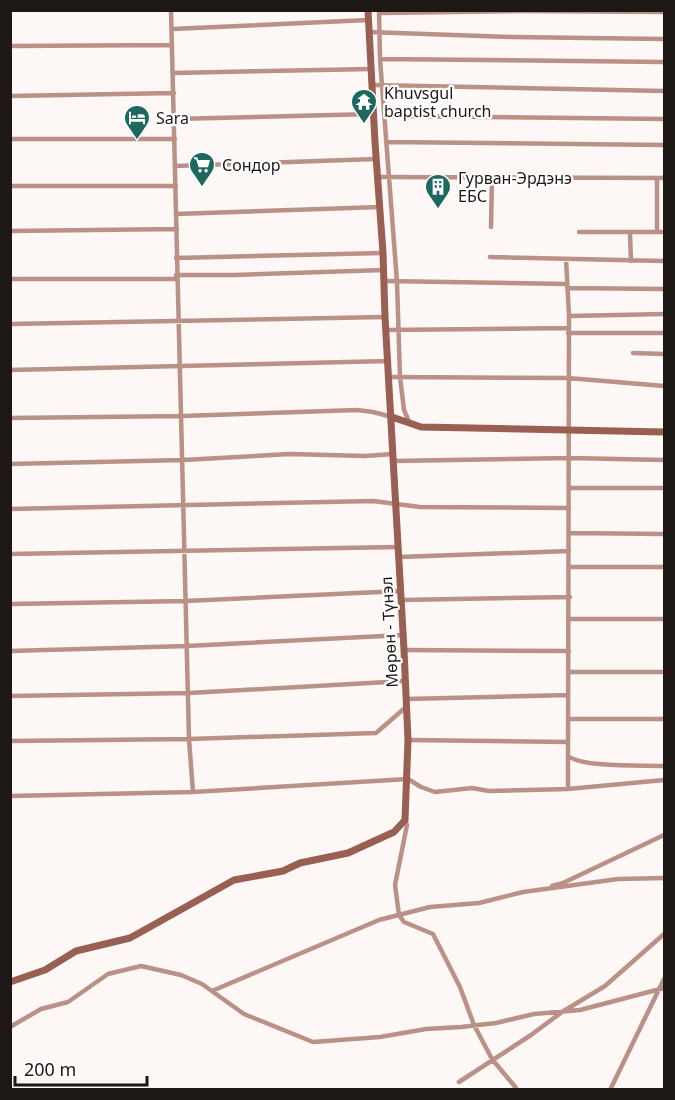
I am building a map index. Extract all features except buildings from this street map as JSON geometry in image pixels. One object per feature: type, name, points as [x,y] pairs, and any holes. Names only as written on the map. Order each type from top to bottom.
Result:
[{"type":"street","points":[[171,10],[177,229],[176,277],[182,417],[189,739],[193,792]]},
{"type":"street","name":"Мөрөн - Түнэл","points":[[368,10],[404,635],[408,740],[405,820]]},
{"type":"street","points":[[410,424],[404,410],[400,377],[397,282],[380,60],[380,12],[664,12]]},
{"type":"street","points":[[172,29],[368,20]]},
{"type":"street","points":[[369,32],[513,38],[664,39]]},
{"type":"street","points":[[10,46],[172,45]]},
{"type":"street","points":[[380,60],[664,62]]},
{"type":"street","points":[[173,73],[371,69]]},
{"type":"street","points":[[372,85],[664,91]]},
{"type":"street","points":[[10,96],[174,93]]},
{"type":"street","points":[[174,119],[373,114]]},
{"type":"street","points":[[385,116],[664,119]]},
{"type":"street","points":[[10,139],[174,139]]},
{"type":"street","points":[[387,142],[664,145]]},
{"type":"street","points":[[175,166],[376,159]]},
{"type":"street","points":[[379,177],[664,178]]},
{"type":"street","points":[[491,226],[492,177]]},
{"type":"street","points":[[657,179],[657,232]]},
{"type":"street","points":[[10,186],[176,186]]},
{"type":"street","points":[[176,214],[380,207]]},
{"type":"street","points":[[656,211],[664,211]]},
{"type":"street","points":[[10,231],[177,229]]},
{"type":"street","points":[[579,232],[630,234],[664,232]]},
{"type":"street","points":[[630,234],[631,261]]},
{"type":"street","points":[[176,258],[383,253]]},
{"type":"street","points":[[490,257],[664,261]]},
{"type":"street","points":[[566,259],[569,316],[568,789]]},
{"type":"street","points":[[10,279],[176,277],[384,270]]},
{"type":"street","points":[[384,281],[664,289]]},
{"type":"street","points":[[569,316],[664,314]]},
{"type":"street","points":[[10,324],[385,317]]},
{"type":"street","points":[[386,330],[568,330],[664,333]]},
{"type":"street","points":[[633,353],[664,354]]},
{"type":"street","points":[[10,370],[389,361]]},
{"type":"street","points":[[390,377],[568,378],[664,386]]},
{"type":"street","points":[[10,418],[182,417],[357,410],[392,417],[421,427],[664,432]]},
{"type":"street","points":[[10,464],[183,460],[290,454],[664,460]]},
{"type":"street","points":[[569,488],[664,488]]},
{"type":"street","points":[[10,509],[372,501],[420,507],[569,508]]},
{"type":"street","points":[[569,533],[664,534]]},
{"type":"street","points":[[10,554],[398,547]]},
{"type":"street","points":[[399,557],[569,551]]},
{"type":"street","points":[[569,567],[664,567]]},
{"type":"street","points":[[10,604],[186,601],[401,591]]},
{"type":"street","points":[[401,600],[570,597]]},
{"type":"street","points":[[570,619],[664,619]]},
{"type":"street","points":[[10,651],[187,646],[404,635]]},
{"type":"street","points":[[404,650],[569,651]]},
{"type":"street","points":[[568,672],[664,672]]},
{"type":"street","points":[[10,696],[189,693],[405,681]]},
{"type":"street","points":[[10,741],[189,739],[376,733],[406,703],[568,695]]},
{"type":"street","points":[[568,719],[664,719]]},
{"type":"street","points":[[408,740],[568,742]]},
{"type":"street","points":[[568,756],[575,761],[593,764],[664,766]]},
{"type":"street","points":[[10,796],[193,792],[408,779],[435,792],[472,788],[489,791],[568,789],[664,780]]},
{"type":"street","points":[[10,982],[45,970],[76,951],[130,938],[234,880],[283,871],[300,863],[348,853],[394,832],[405,820],[407,825],[395,885],[399,915],[404,922],[428,930],[435,937],[460,987],[474,1025],[492,1059],[516,1088]]},
{"type":"street","points":[[212,991],[379,920],[430,908],[479,903],[563,883],[664,835]]},
{"type":"street","points":[[533,891],[618,879],[664,878]]},
{"type":"street","points":[[459,1082],[562,1012],[605,986],[664,934]]},
{"type":"street","points":[[10,1027],[41,1009],[68,1002],[108,974],[141,966],[181,975],[202,984],[244,1014],[313,1042],[380,1037],[426,1029],[496,1023],[517,1017],[580,1010],[662,989]]},
{"type":"street","points":[[611,1088],[662,989],[664,979]]},
{"type":"place","name":"Khuvsgul baptist church","points":[[364,125]]},
{"type":"place","name":"Sara","points":[[137,141]]},
{"type":"place","name":"Сондор","points":[[202,188]]},
{"type":"place","name":"Гурван-Эрдэнэ ЕБС","points":[[438,210]]}]
